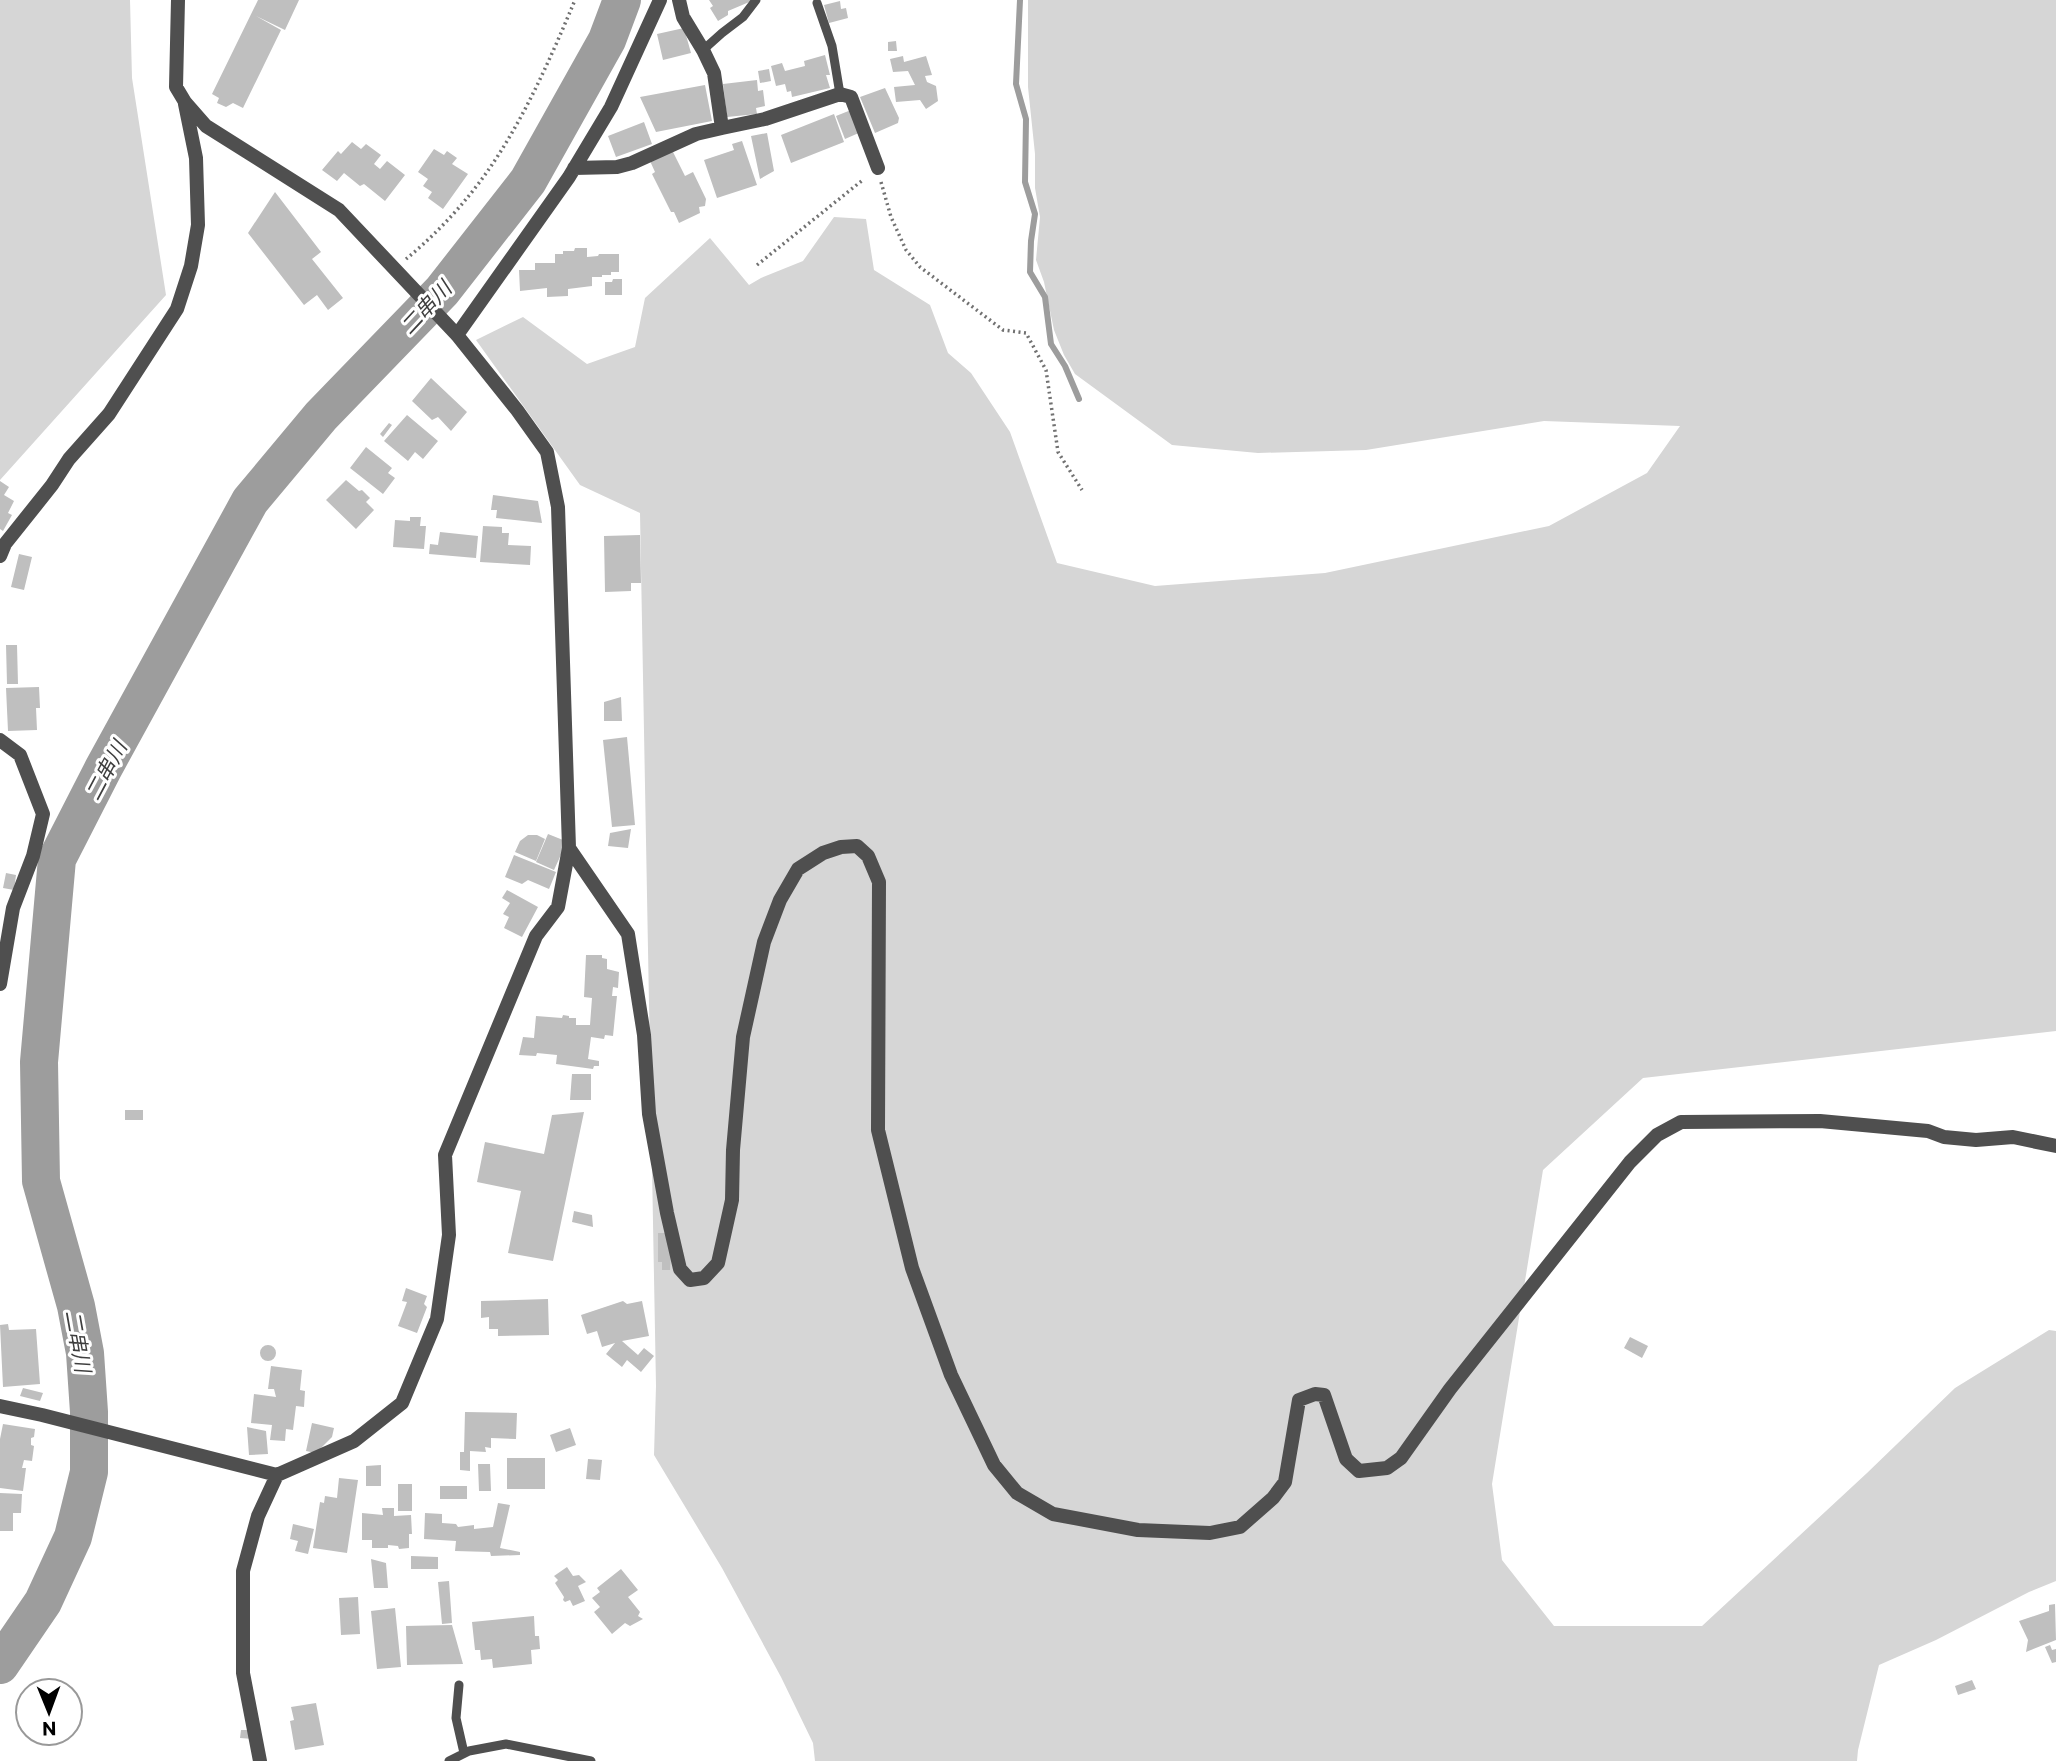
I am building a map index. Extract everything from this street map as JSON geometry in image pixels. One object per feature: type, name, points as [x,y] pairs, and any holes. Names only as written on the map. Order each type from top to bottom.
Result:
[{"type":"street","points":[[0,1406],[277,1475],[354,1441],[402,1404],[437,1319],[449,1235],[445,1155],[536,936],[558,907],[569,848],[558,507],[547,452],[457,335],[339,210],[206,126],[185,102],[176,88],[178,0]]},
{"type":"street","points":[[457,335],[574,168],[611,107],[660,0]]},
{"type":"street","points":[[679,0],[683,17],[714,74],[722,128]]},
{"type":"street","points":[[574,168],[617,167],[632,163],[696,134],[765,119],[840,94],[851,97],[878,168]]},
{"type":"street","points":[[0,556],[5,544],[69,459],[109,414],[177,309],[191,266],[198,225],[196,158],[185,102]]},
{"type":"street","points":[[0,740],[20,755],[43,814],[33,856],[13,908],[0,984]]},
{"type":"street","points":[[569,848],[628,934],[644,1035],[649,1114],[680,1269],[690,1280],[704,1278],[718,1263],[732,1200],[733,1150],[743,1037],[764,942],[779,900],[798,869],[823,853],[841,847],[857,846],[868,856],[879,882],[878,1130],[912,1269],[951,1375],[994,1465],[1017,1493],[1053,1514],[1139,1530],[1210,1533],[1240,1527],[1273,1498],[1284,1482],[1299,1401],[1315,1394],[1324,1395],[1346,1459],[1359,1471],[1387,1468],[1401,1458],[1450,1389],[1630,1162],[1657,1135],[1681,1122],[1820,1121],[1928,1131],[1944,1137],[1976,1140],[2013,1137],[2056,1146]]},
{"type":"street","points":[[260,1761],[243,1673],[243,1571],[258,1516],[277,1475]]},
{"type":"lane","points":[[703,50],[743,17],[756,0]]},
{"type":"lane","points":[[817,3],[832,46],[840,94]]},
{"type":"lane","points":[[459,1685],[456,1718],[464,1754]]},
{"type":"lane","points":[[449,1761],[469,1751],[506,1744],[591,1761]]},
{"type":"path","points":[[397,270],[467,198],[503,147],[547,69],[575,0]]},
{"type":"path","points":[[757,265],[878,168],[891,217],[906,250],[920,267],[1003,330],[1026,333],[1046,370],[1058,452],[1082,490]]},
{"type":"shaded area","points":[[0,0],[130,0],[132,78],[166,295],[0,480]]},
{"type":"shaded area","points":[[1028,0],[2056,0],[2056,1031],[1643,1078],[1543,1170],[1492,1484],[1502,1560],[1554,1626],[1702,1626],[1955,1388],[2049,1330],[2056,1331],[2056,1581],[1879,1665],[1857,1761],[815,1761],[813,1743],[781,1677],[722,1568],[654,1455],[656,1386],[640,513],[580,485],[476,340],[523,317],[587,364],[635,347],[645,298],[710,238],[749,285],[803,261],[834,217],[866,219],[874,270],[930,305],[948,353],[971,373],[1010,432],[1057,563],[1155,586],[1325,573],[1549,526],[1647,473],[1680,426],[1544,421],[1366,450],[1258,453],[1172,445],[1075,374],[1054,330],[1044,282],[1036,260],[1040,217],[1035,188],[1035,154],[1028,87]]},
{"type":"building","points":[[258,0],[299,0],[285,30],[256,16],[281,30],[243,108],[233,103],[226,107],[217,103],[219,98],[212,94]]},
{"type":"building","points":[[709,0],[754,0],[728,11],[728,15],[718,21],[710,8],[713,6]]},
{"type":"building","points":[[840,1],[841,9],[846,8],[848,18],[829,23],[824,5]]},
{"type":"building","points":[[684,28],[691,53],[663,60],[657,34]]},
{"type":"building","points":[[896,41],[897,51],[888,51],[888,42]]},
{"type":"building","points":[[825,55],[830,88],[792,97],[785,84],[776,86],[771,66],[782,63],[785,71],[805,66],[804,61]]},
{"type":"building","points":[[903,56],[904,62],[926,56],[932,75],[925,76],[927,82],[936,86],[938,101],[926,109],[920,100],[896,102],[894,87],[915,85],[908,71],[893,72],[890,59]]},
{"type":"building","points":[[769,69],[771,81],[760,83],[758,71]]},
{"type":"building","points":[[757,80],[758,91],[763,90],[765,106],[756,108],[757,114],[727,117],[723,84]]},
{"type":"building","points":[[705,85],[712,121],[656,132],[640,97]]},
{"type":"building","points":[[885,88],[899,118],[898,123],[875,133],[860,97]]},
{"type":"building","points":[[851,110],[861,132],[845,139],[836,116]]},
{"type":"building","points":[[834,114],[844,142],[791,163],[781,135]]},
{"type":"building","points":[[644,122],[652,144],[616,157],[608,136]]},
{"type":"building","points":[[767,133],[774,171],[760,179],[751,136]]},
{"type":"building","points":[[742,141],[757,185],[717,198],[704,160],[734,150],[732,144]]},
{"type":"building","points":[[352,142],[361,149],[366,144],[381,155],[374,164],[380,169],[387,161],[405,175],[385,201],[364,184],[360,186],[344,173],[337,181],[322,170],[338,151],[341,154]]},
{"type":"building","points":[[434,149],[444,155],[447,151],[457,158],[452,164],[468,174],[443,209],[428,198],[432,192],[423,186],[428,179],[418,172]]},
{"type":"building","points":[[672,150],[685,176],[693,172],[706,199],[705,206],[699,207],[700,213],[679,223],[652,174],[655,172],[650,161]]},
{"type":"building","points":[[275,192],[321,252],[312,259],[343,298],[328,310],[317,295],[304,305],[248,233]]},
{"type":"building","points":[[575,248],[587,248],[587,257],[619,254],[619,272],[592,277],[592,286],[568,289],[568,296],[547,297],[547,288],[520,291],[519,270],[535,270],[535,263],[555,263],[555,254],[574,251]]},
{"type":"building","points":[[613,279],[622,279],[622,295],[605,295],[605,282],[612,282]]},
{"type":"building","points":[[431,378],[467,412],[451,431],[438,417],[432,420],[412,401]]},
{"type":"building","points":[[407,415],[438,441],[423,459],[415,452],[408,461],[384,441]]},
{"type":"building","points":[[389,423],[392,425],[383,437],[380,434]]},
{"type":"building","points":[[366,447],[392,468],[388,473],[395,478],[383,494],[350,468]]},
{"type":"building","points":[[346,480],[370,498],[366,502],[374,510],[356,529],[326,500]]},
{"type":"building","points":[[0,481],[9,487],[4,495],[14,501],[8,513],[12,515],[3,531],[0,529]]},
{"type":"building","points":[[493,495],[538,501],[542,523],[496,518],[497,510],[491,510]]},
{"type":"building","points":[[410,517],[421,517],[420,526],[426,526],[424,549],[393,547],[395,520],[410,521]]},
{"type":"building","points":[[483,526],[502,527],[502,533],[509,533],[508,545],[531,546],[530,565],[480,562]]},
{"type":"building","points":[[440,532],[478,536],[476,558],[429,554],[430,544],[438,545]]},
{"type":"building","points":[[640,535],[641,583],[631,583],[631,591],[605,592],[604,536]]},
{"type":"building","points":[[19,554],[32,557],[24,590],[11,587]]},
{"type":"building","points":[[6,645],[17,645],[18,684],[7,684]]},
{"type":"building","points":[[39,687],[37,730],[8,731],[6,688]]},
{"type":"building","points":[[621,697],[622,721],[604,721],[604,702]]},
{"type":"building","points":[[627,737],[635,825],[612,827],[603,740]]},
{"type":"building","points":[[631,829],[628,848],[608,846],[610,833]]},
{"type":"building","points":[[548,834],[563,840],[565,846],[554,870],[536,862]]},
{"type":"building","points":[[528,835],[545,839],[536,861],[515,852],[520,841]]},
{"type":"building","points":[[514,855],[556,872],[549,889],[528,880],[522,884],[505,877]]},
{"type":"building","points":[[6,873],[16,875],[14,890],[3,888]]},
{"type":"building","points":[[507,890],[538,907],[522,937],[504,928],[509,917],[503,914],[510,903],[502,898]]},
{"type":"building","points":[[586,955],[602,955],[602,958],[607,959],[607,969],[619,972],[618,988],[613,987],[612,996],[617,996],[613,1036],[605,1035],[604,1039],[591,1037],[588,1059],[599,1061],[599,1066],[594,1066],[593,1069],[556,1064],[557,1055],[519,1055],[523,1037],[534,1038],[536,1016],[569,1016],[576,1018],[576,1025],[590,1025],[592,998],[584,997]]},
{"type":"building","points":[[572,1074],[591,1074],[591,1100],[570,1100]]},
{"type":"building","points":[[125,1110],[143,1110],[143,1120],[125,1120]]},
{"type":"building","points":[[584,1112],[553,1261],[508,1253],[521,1191],[477,1182],[485,1142],[544,1154],[552,1115]]},
{"type":"building","points":[[574,1211],[592,1215],[593,1227],[572,1222]]},
{"type":"building","points":[[658,1233],[672,1233],[670,1270],[662,1270],[662,1262],[658,1262]]},
{"type":"building","points":[[406,1288],[427,1296],[424,1304],[427,1307],[417,1333],[398,1326],[407,1302],[402,1301]]},
{"type":"building","points":[[548,1299],[549,1335],[498,1336],[498,1329],[489,1329],[489,1317],[481,1318],[481,1301]]},
{"type":"building","points":[[623,1301],[627,1304],[642,1301],[649,1336],[622,1341],[638,1355],[644,1348],[654,1356],[641,1372],[627,1360],[622,1367],[606,1354],[615,1343],[602,1347],[597,1331],[587,1334],[581,1315]]},
{"type":"building","points":[[8,1324],[9,1330],[36,1329],[40,1384],[3,1387],[0,1325]]},
{"type":"building","points":[[1630,1337],[1648,1346],[1642,1358],[1624,1348]]},
{"type":"building","points":[[268,1345],[274,1347],[274,1359],[268,1361],[262,1359],[260,1353],[262,1347]]},
{"type":"building","points":[[271,1366],[302,1370],[300,1390],[305,1391],[304,1407],[296,1406],[293,1430],[286,1429],[285,1441],[270,1440],[272,1425],[251,1423],[254,1394],[276,1397],[274,1389],[268,1389]]},
{"type":"building","points":[[23,1388],[43,1393],[40,1401],[20,1396]]},
{"type":"building","points":[[465,1412],[517,1413],[516,1439],[491,1438],[491,1448],[485,1447],[486,1452],[470,1451],[470,1471],[460,1470],[460,1452],[464,1452]]},
{"type":"building","points":[[312,1423],[334,1428],[332,1437],[316,1453],[306,1451]]},
{"type":"building","points":[[3,1424],[35,1429],[34,1437],[31,1438],[31,1445],[34,1446],[32,1461],[24,1460],[22,1468],[26,1468],[23,1491],[0,1488],[0,1439]]},
{"type":"building","points":[[247,1427],[266,1431],[268,1454],[249,1455]]},
{"type":"building","points":[[570,1428],[576,1445],[556,1452],[550,1435]]},
{"type":"building","points":[[507,1458],[545,1458],[545,1489],[507,1489]]},
{"type":"building","points":[[588,1459],[602,1460],[600,1480],[586,1479]]},
{"type":"building","points":[[478,1464],[490,1464],[491,1491],[479,1491]]},
{"type":"building","points":[[381,1465],[381,1486],[366,1486],[366,1466]]},
{"type":"building","points":[[339,1478],[358,1480],[347,1553],[313,1548],[320,1502],[324,1503],[325,1496],[337,1498]]},
{"type":"building","points":[[398,1484],[412,1484],[412,1511],[398,1511]]},
{"type":"building","points":[[440,1486],[467,1486],[467,1499],[440,1499]]},
{"type":"building","points":[[0,1493],[22,1494],[21,1513],[13,1513],[13,1531],[0,1531]]},
{"type":"building","points":[[498,1503],[510,1505],[500,1548],[520,1552],[520,1555],[491,1556],[490,1552],[455,1551],[456,1541],[424,1539],[425,1513],[442,1514],[442,1523],[456,1524],[458,1527],[493,1527]]},
{"type":"building","points":[[382,1508],[394,1508],[394,1516],[411,1515],[412,1534],[409,1534],[409,1548],[399,1549],[398,1546],[388,1545],[388,1548],[372,1548],[372,1540],[362,1540],[362,1513],[383,1515]]},
{"type":"building","points":[[293,1524],[314,1529],[308,1554],[295,1551],[298,1541],[290,1539]]},
{"type":"building","points":[[411,1556],[438,1557],[438,1569],[411,1569]]},
{"type":"building","points":[[371,1559],[386,1563],[388,1588],[374,1588]]},
{"type":"building","points":[[567,1567],[573,1576],[579,1575],[586,1582],[578,1586],[585,1601],[573,1606],[570,1600],[563,1600],[564,1597],[555,1583],[558,1580],[554,1576]]},
{"type":"building","points":[[621,1569],[638,1590],[628,1597],[640,1612],[638,1616],[643,1619],[630,1626],[625,1623],[612,1634],[594,1612],[600,1607],[592,1598],[600,1592],[597,1588]]},
{"type":"building","points":[[449,1581],[452,1623],[442,1624],[438,1582]]},
{"type":"building","points":[[358,1597],[360,1634],[341,1635],[339,1598]]},
{"type":"building","points":[[2055,1604],[2056,1640],[2026,1652],[2028,1640],[2019,1621],[2049,1611],[2049,1605]]},
{"type":"building","points":[[395,1608],[401,1667],[377,1669],[371,1611]]},
{"type":"building","points":[[534,1616],[535,1636],[539,1636],[540,1649],[531,1650],[532,1664],[493,1668],[492,1659],[481,1660],[480,1650],[475,1650],[472,1622]]},
{"type":"building","points":[[452,1625],[463,1664],[407,1665],[406,1626]]},
{"type":"building","points":[[2050,1645],[2052,1650],[2056,1649],[2056,1662],[2052,1663],[2045,1647]]},
{"type":"building","points":[[1972,1680],[1976,1689],[1958,1695],[1955,1686]]},
{"type":"building","points":[[316,1703],[324,1745],[295,1750],[290,1721],[294,1720],[291,1707]]},
{"type":"building","points":[[241,1730],[253,1730],[253,1739],[240,1738]]},
{"type":"waterway","name":"二串川","points":[[0,1665],[43,1602],[73,1537],[89,1472],[85,1353],[76,1306],[41,1181],[39,1062],[57,859],[103,769],[250,501],[321,416],[442,291],[528,181],[607,40],[622,0]]},
{"type":"waterway","points":[[1020,0],[1016,84],[1026,119],[1025,182],[1035,214],[1030,272],[1045,297],[1051,344],[1065,366],[1079,399]]}]
